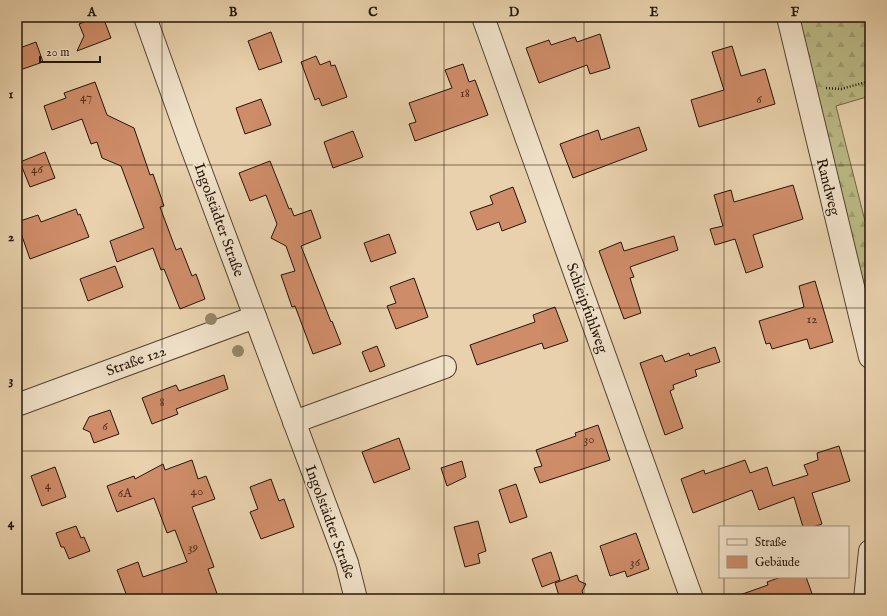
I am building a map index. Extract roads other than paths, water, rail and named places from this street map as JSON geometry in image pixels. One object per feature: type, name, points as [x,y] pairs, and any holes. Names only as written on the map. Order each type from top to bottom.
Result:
[{"type":"street","name":"Ingolstädter Straße","points":[[145,17],[347,563],[356,599]]},
{"type":"street","name":"Schleipfuhlweg","points":[[483,17],[692,599]]},
{"type":"street","name":"Randweg","points":[[788,17],[870,357]]},
{"type":"street","name":"Straße 122","points":[[17,405],[255,317]]},
{"type":"street","points":[[294,422],[445,367]]},
{"type":"street","points":[[865,599],[870,551]]}]
